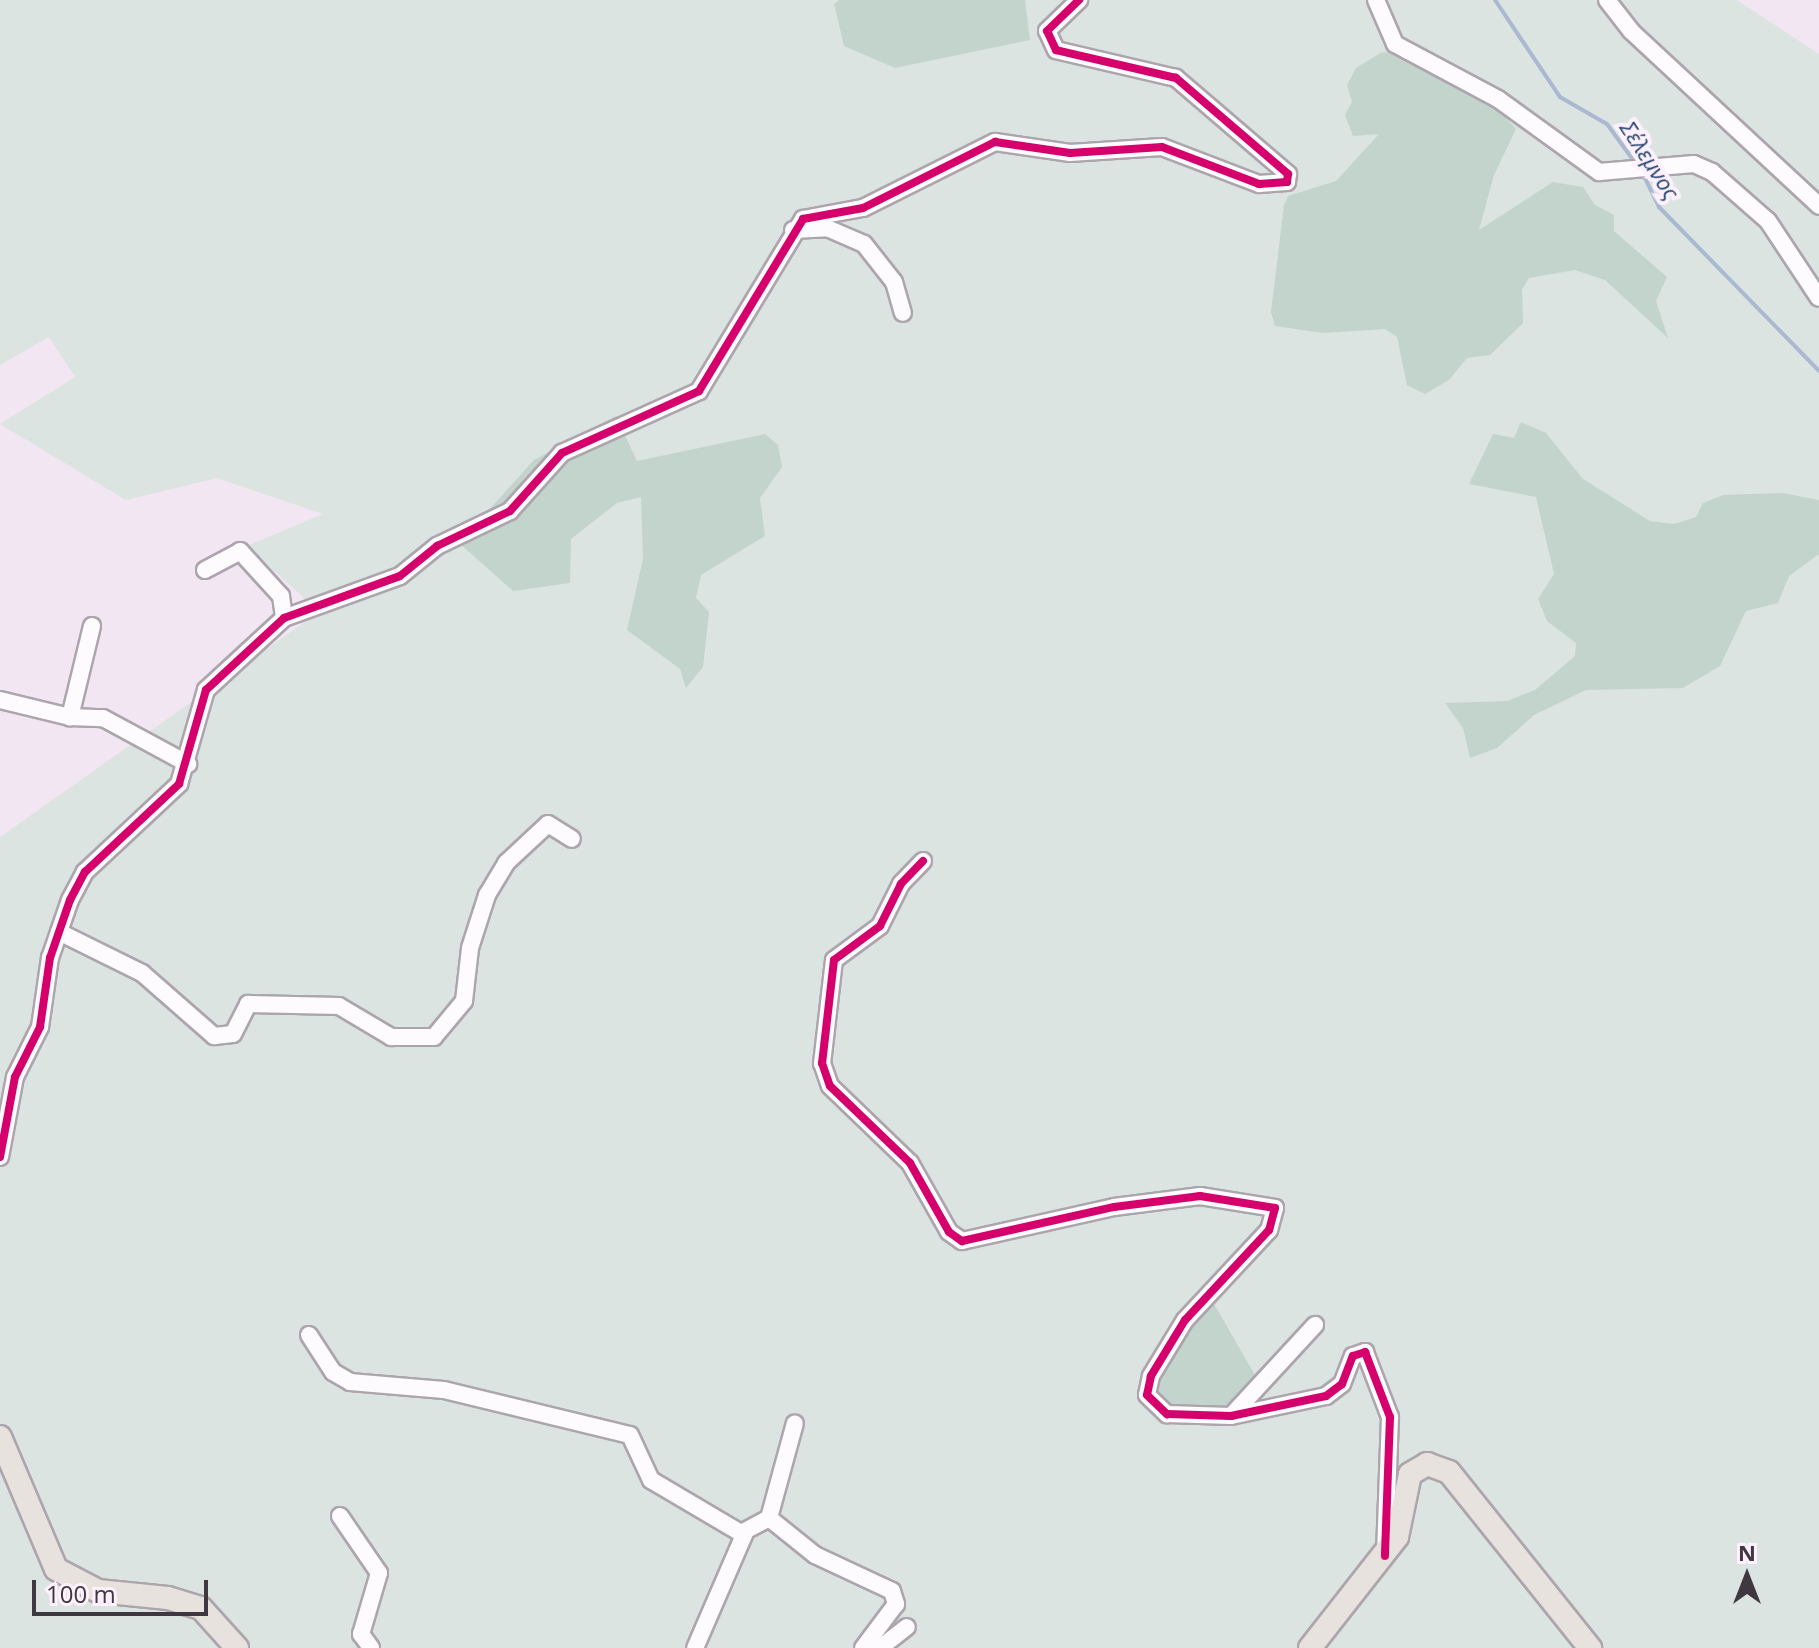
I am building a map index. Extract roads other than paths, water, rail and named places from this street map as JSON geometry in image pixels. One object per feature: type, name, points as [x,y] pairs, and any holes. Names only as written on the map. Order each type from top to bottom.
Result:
[{"type":"main road","points":[[0,1437],[56,1569],[98,1591],[168,1598],[201,1608],[237,1648]]},
{"type":"main road","points":[[1310,1648],[1385,1556],[1402,1526],[1413,1468],[1442,1467],[1590,1648]]},
{"type":"street","points":[[0,1157],[15,1077],[40,1027],[59,932],[85,872],[162,804],[188,764],[206,690],[284,618],[400,576],[437,546],[510,511],[562,453],[699,391],[793,230],[812,214],[863,208],[995,142],[1070,153],[1162,147],[1259,184],[1287,182],[1288,174],[1176,78],[1056,50],[1047,31],[1079,0]]},
{"type":"street","points":[[1376,0],[1395,44],[1498,99],[1599,172],[1694,164],[1712,172],[1768,221],[1819,298]]},
{"type":"street","points":[[1607,0],[1631,31],[1819,206]]},
{"type":"street","points":[[793,230],[827,228],[864,244],[889,274],[903,313]]},
{"type":"street","points":[[205,570],[240,551],[281,596],[284,618]]},
{"type":"street","points":[[70,717],[92,626]]},
{"type":"street","points":[[0,700],[70,717],[103,718],[188,764]]},
{"type":"street","points":[[59,932],[142,973],[214,1036],[233,1034],[248,1004],[339,1006],[391,1037],[434,1037],[464,1001],[470,948],[487,895],[506,863],[548,824],[572,839]]},
{"type":"street","points":[[923,861],[901,884],[880,926],[834,960],[822,1063],[830,1086],[910,1163],[949,1232],[962,1241],[1190,1197],[1273,1206],[1277,1215],[1269,1230],[1196,1305],[1147,1388],[1154,1407],[1167,1414],[1231,1416],[1326,1396],[1345,1379],[1353,1356],[1367,1354],[1371,1380],[1390,1417],[1385,1556]]},
{"type":"street","points":[[1231,1416],[1315,1325]]},
{"type":"street","points":[[309,1335],[333,1372],[350,1382],[444,1390],[618,1429],[637,1441],[651,1480],[743,1532]]},
{"type":"street","points":[[743,1532],[769,1518],[795,1423]]},
{"type":"street","points":[[340,1516],[379,1573],[361,1634],[371,1648]]},
{"type":"street","points":[[769,1518],[815,1555],[892,1591],[896,1604],[863,1648]]},
{"type":"street","points":[[695,1648],[744,1545],[743,1532]]},
{"type":"street","points":[[880,1648],[907,1627]]},
{"type":"waterway","name":"Σέλεμνος","points":[[1495,0],[1560,97],[1607,124],[1636,164]]},
{"type":"waterway","name":"Σέλεμνος","points":[[1643,174],[1659,207],[1819,371]]}]
